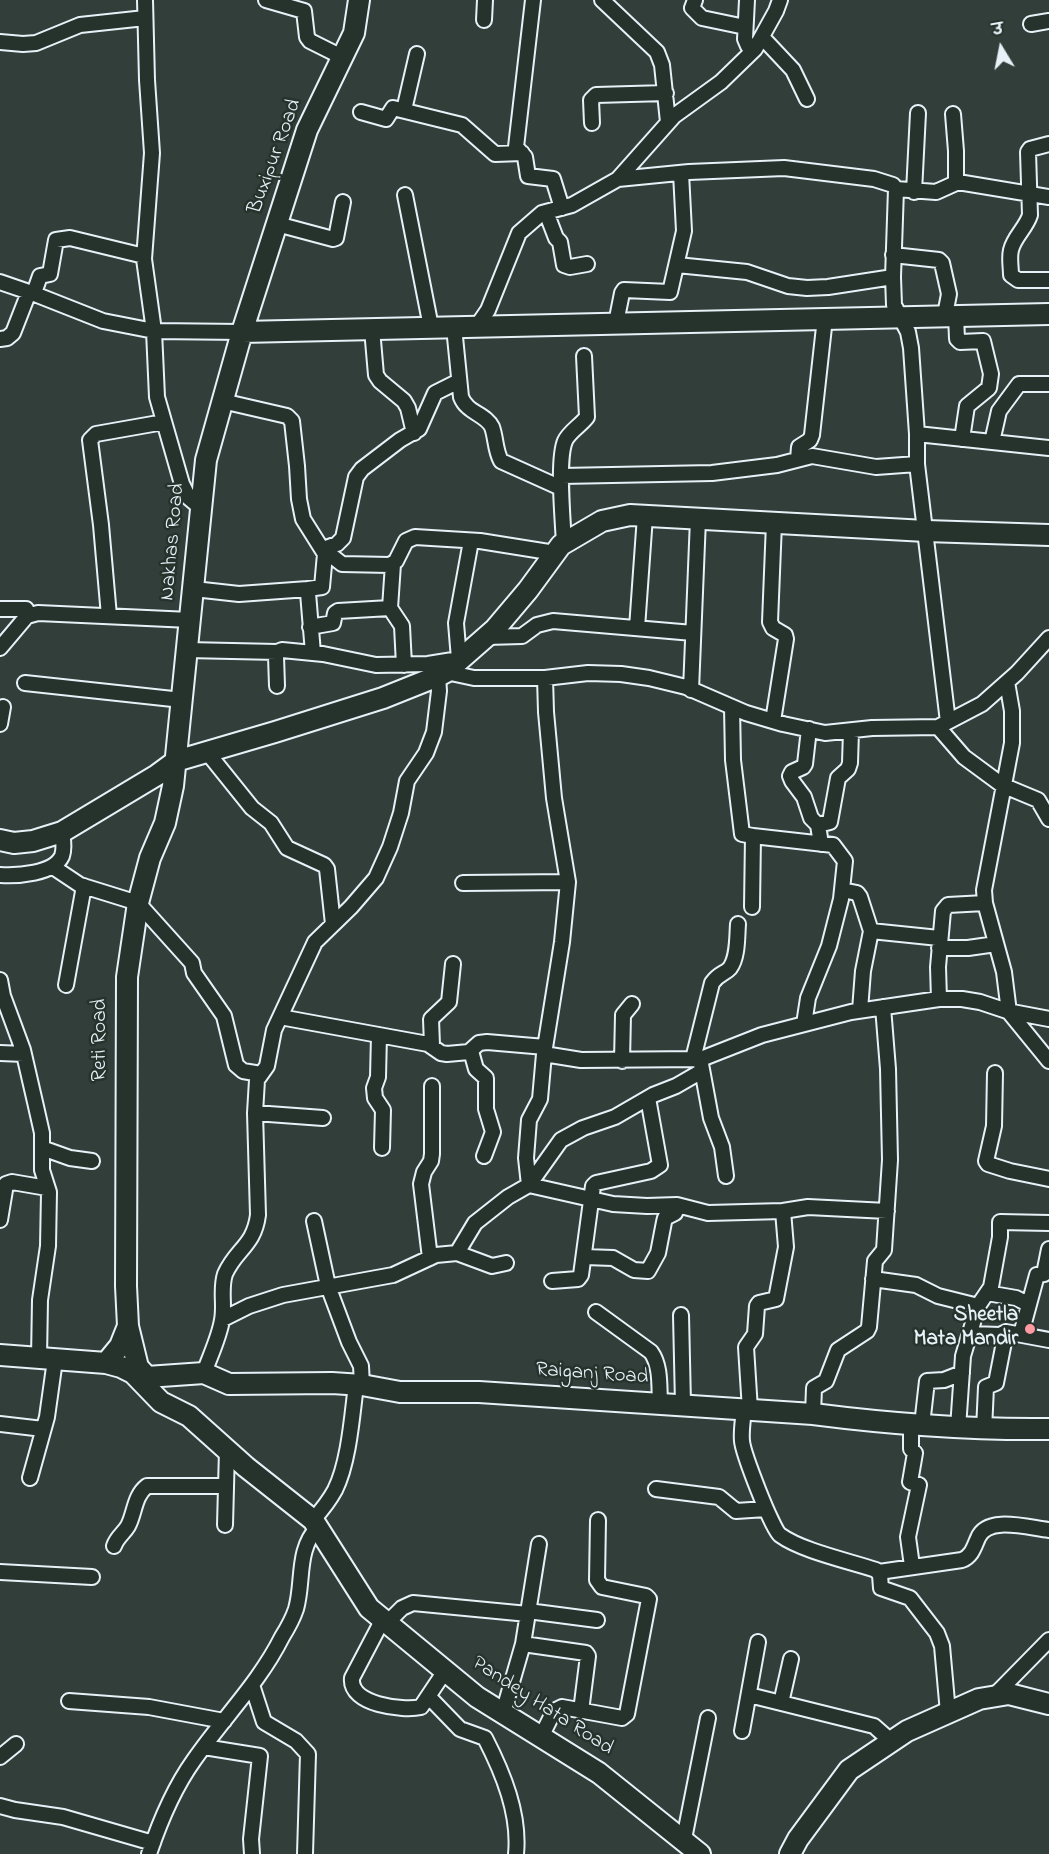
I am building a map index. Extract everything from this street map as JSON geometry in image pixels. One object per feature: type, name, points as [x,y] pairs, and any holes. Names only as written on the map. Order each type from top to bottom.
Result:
[{"type":"main road","name":"Buxipur Road","points":[[242,332],[307,130],[354,33],[359,0]]},
{"type":"main road","points":[[242,332],[1049,314]]},
{"type":"main road","name":"Nakhas Road","points":[[176,761],[206,460],[242,332]]},
{"type":"main road","points":[[0,840],[14,843],[33,841],[62,832],[157,775],[176,761],[383,698],[448,669],[495,629],[560,549],[602,521],[630,515],[926,531],[1049,535]]},
{"type":"main road","name":"Reti Road","points":[[136,1370],[128,1326],[126,1286],[127,977],[138,903],[150,858],[165,823],[176,761]]},
{"type":"main road","points":[[106,1363],[120,1346],[128,1326]]},
{"type":"main road","points":[[0,1355],[106,1363],[136,1370]]},
{"type":"main road","name":"Raiganj Road","points":[[136,1370],[147,1377],[204,1373],[229,1384],[332,1383],[400,1392],[479,1392],[683,1404],[984,1430],[1049,1429]]},
{"type":"main road","name":"Pandey Hata Road","points":[[136,1370],[161,1402],[189,1416],[315,1524],[369,1608],[477,1697],[599,1773],[700,1854]]},
{"type":"main road","points":[[790,1854],[798,1839],[849,1770],[907,1731],[979,1699],[994,1696],[1009,1694],[1049,1704]]},
{"type":"street","points":[[145,0],[152,153],[144,256],[154,331],[157,397],[185,492],[201,508]]},
{"type":"street","points":[[266,0],[304,11],[307,37],[310,41],[342,57]]},
{"type":"street","points":[[484,20],[485,0]]},
{"type":"street","points":[[532,0],[516,147],[525,157],[528,176],[553,179],[562,208]]},
{"type":"street","points":[[602,0],[657,52],[662,65],[668,122]]},
{"type":"street","points":[[694,0],[693,8],[702,18],[745,27]]},
{"type":"street","points":[[747,0],[746,43],[758,43],[793,70],[807,99]]},
{"type":"street","points":[[477,326],[488,310],[519,233],[546,212],[572,205],[618,179],[674,116],[721,82],[758,43],[780,0]]},
{"type":"street","points":[[0,42],[36,43],[80,25],[145,18]]},
{"type":"street","points":[[1031,24],[1049,21]]},
{"type":"street","points":[[404,110],[417,54]]},
{"type":"street","points":[[592,123],[591,100],[596,95],[666,93]]},
{"type":"street","points":[[361,112],[386,119],[393,108],[404,110],[462,125],[495,154],[522,153]]},
{"type":"street","points":[[914,192],[918,113]]},
{"type":"street","points":[[953,114],[956,183]]},
{"type":"street","points":[[1049,144],[1030,149],[1028,152],[1030,194],[1028,221],[1011,250],[1011,275],[1018,280],[1049,280]]},
{"type":"street","points":[[618,179],[681,173],[784,168],[893,184],[896,189],[893,255],[894,305],[908,332],[911,348],[917,464],[926,531],[943,724],[964,757],[1002,785],[1038,800],[1049,819]]},
{"type":"street","points":[[616,323],[624,290],[670,292],[684,231],[681,173]]},
{"type":"street","points":[[896,189],[936,192],[956,183],[1049,197]]},
{"type":"street","points":[[405,195],[431,327]]},
{"type":"street","points":[[277,224],[333,239],[336,238],[343,202]]},
{"type":"street","points":[[546,212],[556,238],[560,242],[564,265],[570,267],[587,264]]},
{"type":"street","points":[[0,339],[7,338],[13,333],[40,276],[50,274],[56,240],[70,238],[144,256]]},
{"type":"street","points":[[893,255],[939,260],[942,263],[949,294],[950,315],[957,339],[960,342],[983,341],[991,374],[989,388],[968,406],[962,439]]},
{"type":"street","points":[[677,265],[747,272],[788,286],[807,288],[893,277]]},
{"type":"street","points":[[0,282],[103,321],[154,331],[242,332]]},
{"type":"street","points":[[798,459],[799,447],[808,442],[812,435],[825,318]]},
{"type":"street","points":[[454,327],[463,404],[492,427],[501,461],[561,482],[712,473],[777,465],[812,456],[876,467],[917,464]]},
{"type":"street","points":[[372,329],[376,375],[404,401],[414,433]]},
{"type":"street","points":[[404,664],[402,626],[390,609],[393,564],[409,538],[560,549],[561,482],[565,440],[583,422],[588,412],[584,356]]},
{"type":"street","points":[[323,549],[337,544],[343,538],[354,484],[362,469],[419,429],[435,393],[459,381]]},
{"type":"street","points":[[992,442],[999,411],[1008,402],[1016,387],[1019,384],[1049,384]]},
{"type":"street","points":[[222,401],[290,418],[300,509],[307,527],[323,549],[342,564],[393,564]]},
{"type":"street","points":[[109,616],[101,525],[90,440],[96,434],[164,422]]},
{"type":"street","points":[[917,434],[1049,448]]},
{"type":"street","points":[[637,628],[645,516]]},
{"type":"street","points":[[691,690],[698,519]]},
{"type":"street","points":[[773,721],[786,639],[785,635],[774,628],[770,622],[774,523]]},
{"type":"street","points":[[204,1373],[223,1319],[223,1282],[226,1273],[256,1229],[258,1215],[255,1113],[257,1080],[267,1066],[274,1030],[315,942],[351,907],[376,878],[390,847],[401,813],[407,781],[426,753],[434,732],[440,691],[448,669],[471,541]]},
{"type":"street","points":[[194,589],[239,594],[319,588],[323,584],[325,554],[323,549]]},
{"type":"street","points":[[308,589],[313,653]]},
{"type":"street","points":[[0,609],[26,609],[29,615]]},
{"type":"street","points":[[310,627],[333,623],[335,613],[338,611],[390,609]]},
{"type":"street","points":[[0,648],[29,615],[38,613],[190,620]]},
{"type":"street","points":[[486,637],[522,636],[537,625],[553,621],[693,633]]},
{"type":"street","points":[[187,650],[277,652],[282,650],[313,653],[376,665],[428,664],[474,678],[544,678],[588,673],[621,674],[649,678],[691,690],[773,721],[825,733],[943,724],[982,704],[1007,682],[1049,638]]},
{"type":"street","points":[[277,652],[277,686]]},
{"type":"street","points":[[529,1185],[526,1158],[529,1120],[540,1099],[544,1050],[562,942],[568,882],[554,798],[544,678]]},
{"type":"street","points":[[1007,682],[1012,711],[1012,743],[1002,785],[996,833],[984,890],[985,903],[1004,972],[1009,1012],[1049,1061]]},
{"type":"street","points":[[25,683],[182,700]]},
{"type":"street","points":[[0,724],[3,707]]},
{"type":"street","points":[[732,707],[734,760],[742,834],[833,845],[845,861],[842,890],[829,946],[808,998],[804,1024]]},
{"type":"street","points":[[809,729],[805,764],[792,772],[790,776],[804,797],[811,818],[818,825],[821,844]]},
{"type":"street","points":[[818,825],[830,822],[837,778],[848,769],[850,763],[851,731]]},
{"type":"street","points":[[207,752],[252,808],[271,823],[287,848],[324,865],[327,869],[333,924]]},
{"type":"street","points":[[0,875],[38,872],[53,867],[61,859],[64,849],[62,832]]},
{"type":"street","points":[[752,907],[753,836]]},
{"type":"street","points":[[53,867],[73,882],[138,903],[192,963],[194,973],[222,1011],[236,1065],[243,1071],[261,1074]]},
{"type":"street","points":[[463,883],[568,882]]},
{"type":"street","points":[[66,985],[84,886]]},
{"type":"street","points":[[842,890],[857,893],[860,897],[871,931],[862,971],[860,1010]]},
{"type":"street","points":[[939,999],[939,943],[943,911],[945,907],[985,903]]},
{"type":"street","points":[[726,1176],[722,1147],[711,1118],[699,1063],[712,982],[717,975],[729,970],[733,963],[738,924]]},
{"type":"street","points":[[871,931],[968,948],[996,944]]},
{"type":"street","points":[[432,1045],[431,1019],[449,1002],[453,964]]},
{"type":"street","points":[[0,981],[3,996],[24,1054],[42,1133],[42,1170],[47,1188],[48,1245],[40,1300],[47,1359],[43,1429],[30,1478]]},
{"type":"street","points":[[457,1253],[475,1223],[508,1197],[529,1185],[561,1140],[583,1128],[615,1117],[648,1098],[699,1063],[762,1035],[860,1010],[939,999],[980,1002],[1009,1012],[1049,1019]]},
{"type":"street","points":[[622,1061],[623,1015],[632,1004]]},
{"type":"street","points":[[813,1414],[814,1388],[826,1381],[838,1350],[870,1327],[875,1261],[884,1250],[890,1160],[888,1069],[883,1006]]},
{"type":"street","points":[[280,1017],[432,1045],[441,1053],[447,1054],[465,1053],[471,1051],[479,1043],[487,1042],[544,1050],[581,1060],[699,1063]]},
{"type":"street","points":[[379,1035],[378,1077],[374,1088],[375,1098],[383,1110],[382,1148]]},
{"type":"street","points":[[471,1051],[477,1071],[486,1078],[486,1109],[493,1132],[484,1156]]},
{"type":"street","points":[[0,1053],[24,1054]]},
{"type":"street","points":[[995,1073],[994,1126],[986,1161],[988,1164],[1010,1171],[1049,1179]]},
{"type":"street","points":[[430,1258],[421,1184],[432,1154],[432,1086]]},
{"type":"street","points":[[552,1281],[578,1279],[583,1271],[592,1200],[591,1188],[596,1183],[651,1171],[660,1165],[648,1098]]},
{"type":"street","points":[[255,1113],[323,1118]]},
{"type":"street","points":[[42,1148],[70,1158],[92,1161]]},
{"type":"street","points":[[0,1220],[6,1184],[12,1182],[47,1188]]},
{"type":"street","points":[[529,1185],[613,1204],[677,1205],[708,1213],[783,1211],[808,1207],[887,1211]]},
{"type":"street","points":[[585,1257],[613,1257],[634,1270],[648,1271],[658,1253],[665,1218],[675,1213],[677,1205]]},
{"type":"street","points":[[783,1211],[786,1247],[779,1289],[776,1299],[759,1303],[757,1306],[755,1334],[746,1347],[747,1409],[742,1434],[743,1449],[778,1534],[812,1550],[879,1572],[967,1558],[973,1551],[980,1533],[993,1524],[1049,1530]]},
{"type":"street","points":[[0,1806],[63,1817],[151,1848],[163,1814],[194,1760],[252,1685],[280,1640],[296,1609],[305,1545],[340,1475],[361,1366],[349,1342],[328,1286],[314,1221]]},
{"type":"street","points":[[958,1428],[963,1356],[978,1306],[991,1287],[1000,1222],[1049,1223]]},
{"type":"street","points":[[1021,1334],[1037,1275],[1044,1274],[1049,1249]]},
{"type":"street","points":[[223,1319],[249,1306],[283,1295],[393,1275],[436,1255],[457,1253],[492,1266],[506,1263]]},
{"type":"street","points":[[873,1279],[916,1285],[938,1296],[978,1306]]},
{"type":"street","points":[[987,1293],[1016,1298],[1028,1304]]},
{"type":"street","points":[[596,1312],[651,1352],[656,1359],[660,1403]]},
{"type":"street","points":[[681,1316],[683,1404]]},
{"type":"street","points":[[971,1334],[1000,1335],[1006,1332],[1049,1340]]},
{"type":"street","points":[[912,1566],[908,1537],[919,1485],[910,1482],[915,1453],[911,1449],[927,1381],[961,1379],[986,1387],[996,1383],[1006,1332]]},
{"type":"street","points":[[984,1430],[986,1387]]},
{"type":"street","points":[[0,1424],[43,1429]]},
{"type":"street","points":[[225,1525],[227,1450]]},
{"type":"street","points":[[114,1546],[116,1539],[127,1528],[143,1489],[147,1486],[226,1486]]},
{"type":"street","points":[[656,1489],[719,1497],[736,1511],[766,1509]]},
{"type":"street","points":[[541,1737],[557,1708],[622,1718],[627,1714],[649,1602],[646,1596],[599,1585],[597,1580],[598,1520]]},
{"type":"street","points":[[502,1713],[523,1644],[539,1544]]},
{"type":"street","points":[[0,1572],[92,1577]]},
{"type":"street","points":[[879,1572],[881,1588],[910,1598],[937,1633],[942,1646],[948,1713]]},
{"type":"street","points":[[445,1671],[424,1704],[417,1708],[393,1707],[366,1701],[353,1686],[352,1678],[385,1621],[402,1608],[413,1604],[528,1612],[597,1620]]},
{"type":"street","points":[[994,1696],[1049,1640]]},
{"type":"street","points":[[742,1731],[758,1642]]},
{"type":"street","points":[[523,1644],[586,1653],[588,1656],[581,1711]]},
{"type":"street","points":[[781,1703],[791,1659]]},
{"type":"street","points":[[252,1685],[264,1722],[296,1741],[308,1754],[305,1854]]},
{"type":"street","points":[[749,1695],[874,1725],[891,1742]]},
{"type":"street","points":[[429,1697],[460,1729],[485,1738],[509,1795],[518,1839],[516,1854]]},
{"type":"street","points":[[69,1701],[149,1707],[224,1722]]},
{"type":"street","points":[[684,1839],[708,1718]]},
{"type":"street","points":[[0,1757],[16,1744]]},
{"type":"street","points":[[204,1747],[260,1756],[251,1839],[252,1854]]},
{"type":"place","name":"Sheetla Mata Mandir","points":[[1030,1329]]}]
